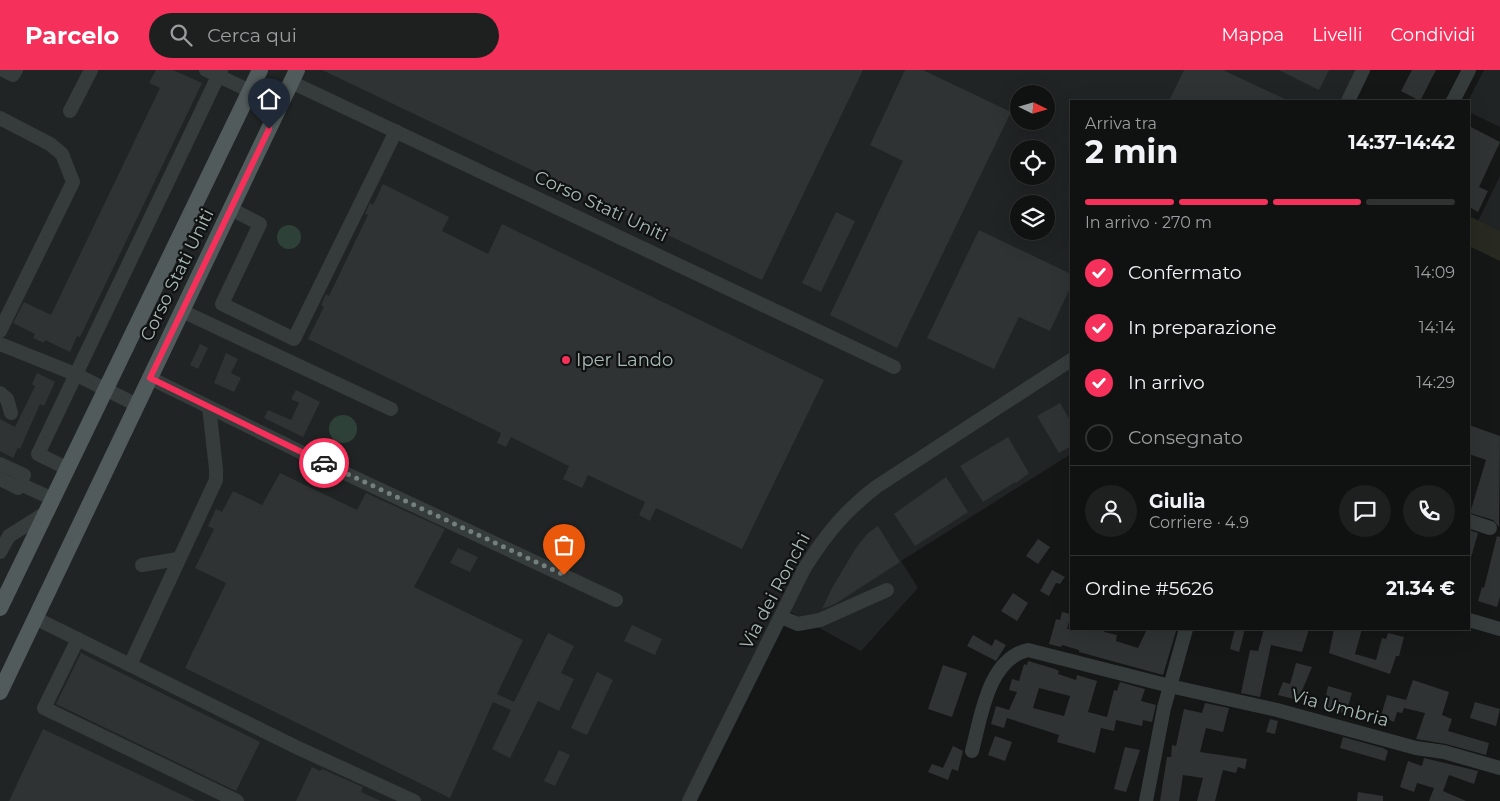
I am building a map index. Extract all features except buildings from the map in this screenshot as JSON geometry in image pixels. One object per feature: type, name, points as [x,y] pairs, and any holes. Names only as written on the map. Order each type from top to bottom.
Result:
[{"type":"main road","name":"Corso Stati Uniti","points":[[0,608],[260,70]]},
{"type":"main road","name":"Corso Stati Uniti","points":[[0,692],[37,619],[294,76]]},
{"type":"street","points":[[3,70],[13,75],[16,70]]},
{"type":"street","points":[[70,111],[91,70]]},
{"type":"street","points":[[206,70],[220,73],[250,91]]},
{"type":"street","points":[[1351,98],[1363,70]]},
{"type":"street","points":[[1454,100],[1469,70]]},
{"type":"street","points":[[68,469],[38,454],[220,73]]},
{"type":"street","name":"Corso Stati Uniti","points":[[294,76],[396,131],[894,367]]},
{"type":"street","points":[[0,118],[50,144],[62,154],[73,182],[0,331]]},
{"type":"street","points":[[231,209],[260,224],[222,304],[294,338],[396,131]]},
{"type":"street","points":[[182,311],[390,409]]},
{"type":"street","points":[[0,344],[75,374],[137,405]]},
{"type":"street","name":"Via dei Ronchi","points":[[689,801],[804,569],[825,536],[853,506],[928,451],[1070,361]]},
{"type":"street","points":[[150,378],[319,461],[616,600]]},
{"type":"street","points":[[0,393],[7,399],[10,413]]},
{"type":"street","points":[[130,665],[216,480],[209,407]]},
{"type":"street","points":[[0,464],[24,475],[18,488],[0,478]]},
{"type":"street","points":[[0,552],[4,534],[50,505],[20,484]]},
{"type":"street","points":[[1470,521],[1490,528]]},
{"type":"street","points":[[142,565],[178,559]]},
{"type":"street","points":[[781,617],[798,624],[820,620],[887,590]]},
{"type":"street","points":[[37,619],[296,747],[414,801]]},
{"type":"street","points":[[1470,620],[1500,629]]},
{"type":"street","points":[[1146,801],[1156,745],[1186,630]]},
{"type":"street","points":[[78,639],[44,708],[237,801]]},
{"type":"street","name":"Via Umbria","points":[[972,751],[984,704],[997,673],[1005,662],[1017,652],[1028,650],[1170,686],[1277,710],[1500,768]]},
{"type":"shaded area","points":[[0,70],[1370,70],[1355,100],[1070,100],[1070,455],[901,561],[918,588],[861,651],[778,605],[685,801],[0,801]]},
{"type":"shaded area","points":[[1484,70],[1500,70],[1500,127],[1470,112],[1469,100]]},
{"type":"shaded area","points":[[1500,176],[1500,231],[1478,221]]},
{"type":"shaded area","points":[[1470,216],[1500,231],[1500,261],[1470,246]]},
{"type":"shaded area","points":[[289,225],[297,229],[301,237],[297,245],[289,249],[281,245],[277,237],[281,229]]},
{"type":"shaded area","points":[[343,415],[353,419],[357,429],[353,439],[343,443],[333,439],[329,429],[333,419]]},
{"type":"way so far","points":[[324,463],[564,575]]},
{"type":"place","name":"Iper Lando","points":[[566,360]]},
{"type":"route","points":[[269,129],[150,378],[324,463]]}]
